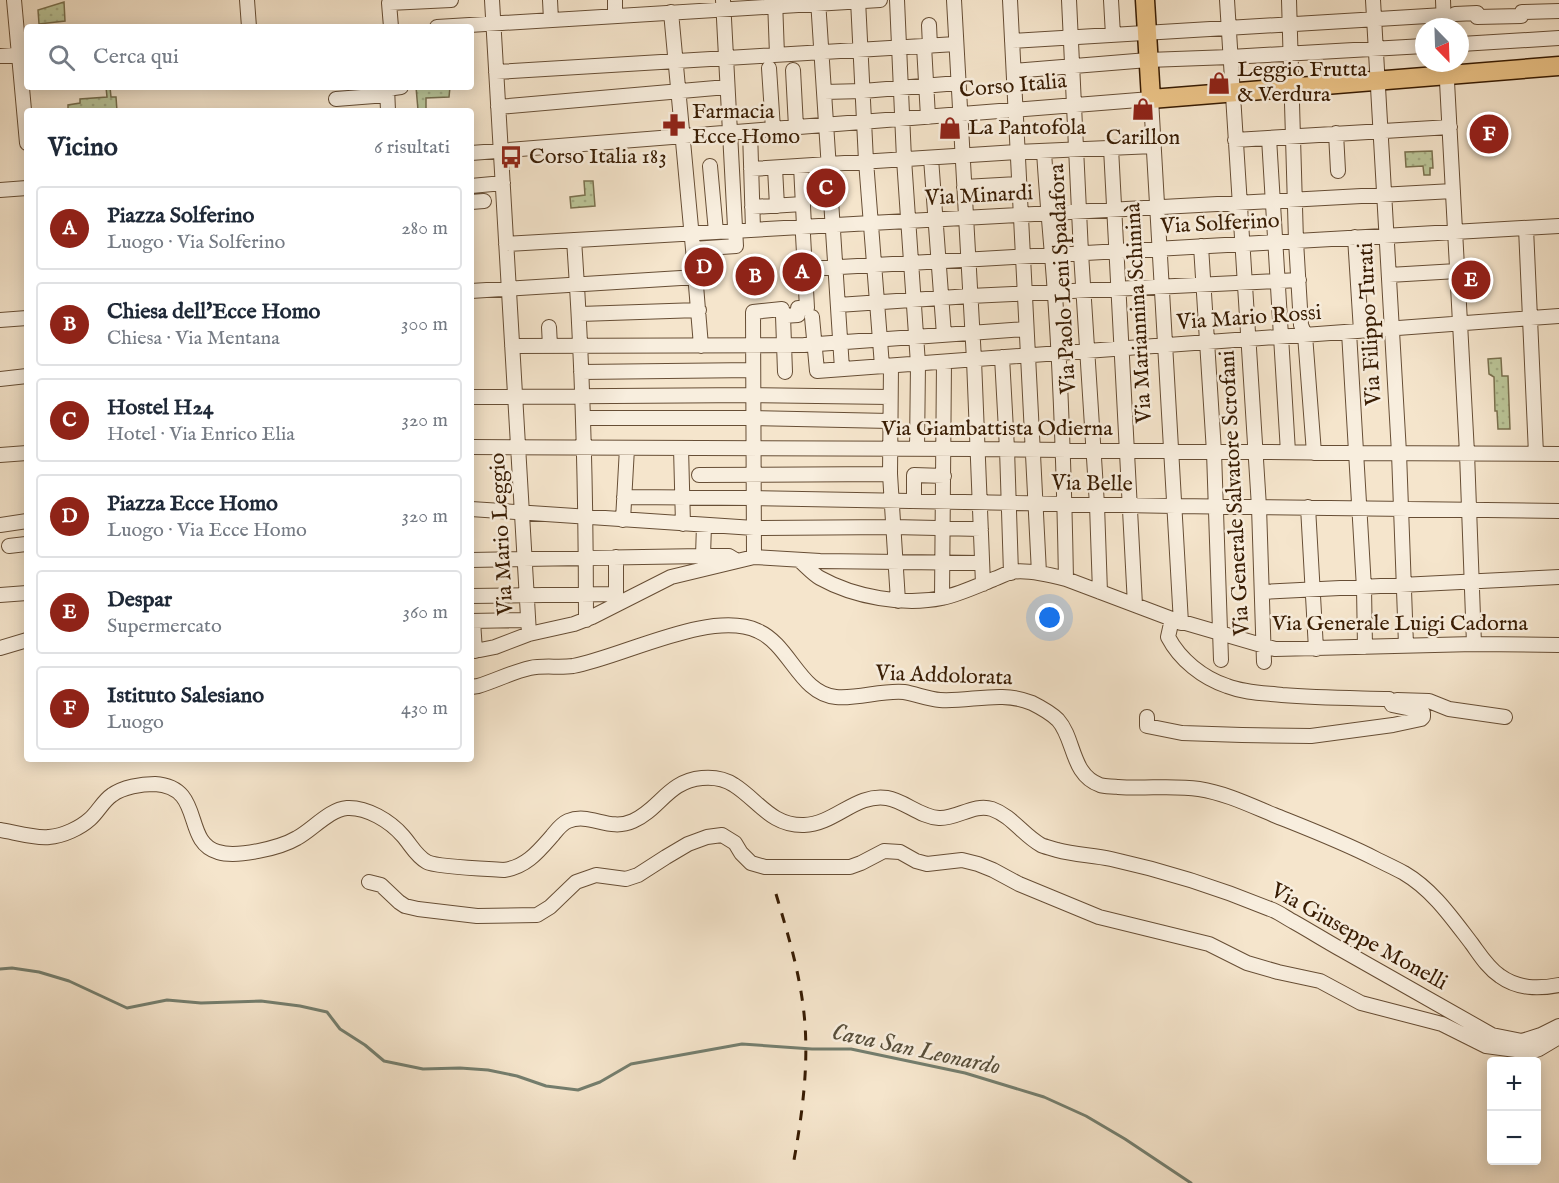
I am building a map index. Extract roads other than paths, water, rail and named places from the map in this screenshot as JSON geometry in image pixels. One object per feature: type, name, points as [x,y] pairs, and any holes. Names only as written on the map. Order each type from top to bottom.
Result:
[{"type":"main road","name":"Via Mariannina Schininà","points":[[1145,0],[1151,99]]},
{"type":"main road","name":"Corso Italia","points":[[1469,68],[1559,66]]},
{"type":"main road","name":"Corso Italia","points":[[1151,99],[1378,81],[1430,72]]},
{"type":"street","points":[[247,0],[249,24]]},
{"type":"street","points":[[391,24],[389,3],[451,0]]},
{"type":"street","name":"Via Mario Leggio","points":[[492,0],[503,183],[488,201],[506,244],[529,634]]},
{"type":"street","points":[[550,0],[551,20]]},
{"type":"street","points":[[615,0],[615,16]]},
{"type":"street","points":[[474,24],[671,12],[695,6],[880,0]]},
{"type":"street","points":[[897,0],[904,159],[918,364],[917,449]]},
{"type":"street","points":[[954,0],[974,360],[983,584]]},
{"type":"street","points":[[1010,0],[1039,573]]},
{"type":"street","name":"Via Paolo Leni Spadafora","points":[[1069,0],[1100,592]]},
{"type":"street","points":[[1111,0],[1113,35]]},
{"type":"street","name":"Via Generale Salvatore Scrofani","points":[[1227,0],[1259,507],[1264,662]]},
{"type":"street","points":[[1289,0],[1296,241],[1301,325],[1305,335],[1314,453]]},
{"type":"street","name":"Via Filippo Turati","points":[[1373,0],[1399,453],[1406,645]]},
{"type":"street","points":[[1443,0],[1448,18]]},
{"type":"street","points":[[858,1],[866,161],[879,340],[886,366],[890,397],[890,500],[894,527],[898,601]]},
{"type":"street","points":[[818,2],[842,369]]},
{"type":"street","points":[[776,3],[777,55]]},
{"type":"street","points":[[0,7],[14,4],[23,54],[24,76]]},
{"type":"street","points":[[693,242],[736,246],[723,5]]},
{"type":"street","points":[[1453,18],[1477,13],[1478,17],[1521,16],[1521,12],[1559,11]]},
{"type":"street","points":[[671,12],[701,346]]},
{"type":"street","points":[[1012,41],[1374,19],[1415,19]]},
{"type":"street","points":[[928,25],[926,86],[928,117]]},
{"type":"street","points":[[1469,44],[1559,38]]},
{"type":"street","points":[[496,72],[956,44]]},
{"type":"street","points":[[1014,71],[1148,60],[1415,46]]},
{"type":"street","points":[[0,56],[23,54]]},
{"type":"street","points":[[769,68],[773,129]]},
{"type":"street","points":[[793,70],[796,127]]},
{"type":"street","points":[[1447,72],[1467,453],[1474,644]]},
{"type":"street","points":[[824,92],[958,83]]},
{"type":"street","points":[[498,107],[727,87]]},
{"type":"street","points":[[25,90],[25,108]]},
{"type":"street","points":[[336,99],[355,98],[387,90],[388,108]]},
{"type":"street","points":[[771,96],[794,94]]},
{"type":"street","name":"Corso Italia","points":[[474,153],[1151,99]]},
{"type":"street","name":"Via Mariannina Schininà","points":[[1151,99],[1175,506],[1177,621],[1168,637],[1188,664],[1227,686],[1247,692],[1306,697],[1429,701],[1449,709],[1505,717]]},
{"type":"street","points":[[1235,140],[1450,127]]},
{"type":"street","points":[[750,131],[753,230]]},
{"type":"street","points":[[1336,134],[1338,171]]},
{"type":"street","points":[[1269,138],[1288,452]]},
{"type":"street","points":[[751,169],[1044,150],[1154,146]]},
{"type":"street","points":[[1111,148],[1135,605]]},
{"type":"street","points":[[1044,150],[1058,353],[1066,579]]},
{"type":"street","points":[[931,158],[944,335]]},
{"type":"street","points":[[710,166],[716,232]]},
{"type":"street","points":[[754,557],[753,312],[783,314],[783,316],[798,315],[798,308],[807,308],[808,269],[803,231],[801,166]]},
{"type":"street","points":[[775,168],[777,206]]},
{"type":"street","points":[[474,186],[503,183]]},
{"type":"street","points":[[964,187],[1018,184]]},
{"type":"street","points":[[0,190],[24,188]]},
{"type":"street","name":"Via Minardi","points":[[506,244],[574,240],[693,242],[716,232],[735,238],[753,230],[803,231],[832,225],[908,220],[1453,191]]},
{"type":"street","points":[[752,207],[803,204]]},
{"type":"street","name":"Via Solferino","points":[[808,269],[1559,226]]},
{"type":"street","points":[[1526,228],[1536,454]]},
{"type":"street","points":[[735,238],[783,237]]},
{"type":"street","points":[[1355,237],[1356,453],[1365,647]]},
{"type":"street","points":[[574,240],[580,314],[585,448],[586,620]]},
{"type":"street","points":[[1201,246],[1214,452],[1221,660]]},
{"type":"street","points":[[1389,274],[1457,271]]},
{"type":"street","points":[[474,291],[695,278]]},
{"type":"street","points":[[838,305],[1024,293],[1299,280]]},
{"type":"street","points":[[580,314],[699,305]]},
{"type":"street","points":[[783,314],[785,372]]},
{"type":"street","name":"Via Mario Rossi","points":[[812,317],[816,371],[1559,316]]},
{"type":"street","points":[[0,320],[24,318]]},
{"type":"street","points":[[549,327],[550,346]]},
{"type":"street","points":[[512,346],[784,345],[1026,329]]},
{"type":"street","points":[[1002,357],[1011,573]]},
{"type":"street","points":[[942,598],[944,362]]},
{"type":"street","points":[[581,372],[753,370]]},
{"type":"street","points":[[0,379],[24,376]]},
{"type":"street","points":[[474,397],[753,395],[890,397]]},
{"type":"street","points":[[583,418],[890,420]]},
{"type":"street","name":"Via Giambattista Odierna","points":[[474,447],[1559,454]]},
{"type":"street","points":[[623,520],[627,448]]},
{"type":"street","points":[[681,448],[683,524]]},
{"type":"street","points":[[0,455],[24,453]]},
{"type":"street","points":[[699,475],[890,474]]},
{"type":"street","points":[[914,501],[914,475],[944,476]]},
{"type":"street","name":"Via Belle","points":[[624,497],[1559,511]]},
{"type":"street","points":[[1308,507],[1316,649]]},
{"type":"street","points":[[474,509],[754,528],[894,527],[981,530]]},
{"type":"street","points":[[0,525],[24,521]]},
{"type":"street","points":[[703,556],[704,525]]},
{"type":"street","points":[[9,546],[24,547]]},
{"type":"street","points":[[474,560],[729,556],[735,561]]},
{"type":"street","points":[[474,596],[616,594],[616,557]]},
{"type":"street","points":[[474,650],[495,647],[529,634],[586,620],[671,577],[754,557],[799,560],[982,563]]},
{"type":"street","name":"Via Generale Luigi Cadorna","points":[[799,560],[819,577],[843,589],[898,601],[942,598],[967,591],[1011,573],[1039,573],[1066,579],[1177,621],[1275,649],[1474,644],[1559,645]]},
{"type":"street","points":[[1262,592],[1559,578]]},
{"type":"street","points":[[0,595],[24,592]]},
{"type":"street","points":[[474,621],[528,620]]},
{"type":"street","name":"Via Addolorata","points":[[474,687],[528,668],[572,666],[686,632],[706,627],[735,625],[758,630],[777,643],[817,692],[836,697],[902,692],[940,700],[995,696],[1020,699],[1033,704],[1058,720],[1068,738],[1078,765],[1087,777],[1101,786],[1197,789],[1222,794],[1338,840],[1404,873],[1421,885],[1446,910],[1489,967],[1500,976],[1521,986],[1532,988],[1559,985]]},
{"type":"street","points":[[0,648],[24,641]]},
{"type":"street","points":[[1147,717],[1147,726],[1182,733],[1311,736],[1392,725],[1423,717],[1423,712],[1392,705],[1389,699]]},
{"type":"street","name":"Via Giuseppe Monelli","points":[[0,830],[48,838],[60,835],[78,828],[89,820],[111,796],[126,789],[155,784],[170,786],[181,794],[189,808],[200,839],[207,848],[219,853],[235,854],[280,845],[297,838],[345,808],[357,809],[377,816],[392,825],[403,835],[413,851],[429,864],[504,870],[514,869],[525,863],[567,822],[586,819],[624,825],[646,813],[673,788],[701,778],[720,778],[734,784],[769,814],[787,822],[804,825],[819,823],[860,802],[875,798],[890,798],[928,816],[939,818],[955,817],[976,808],[989,808],[1005,815],[1041,845],[1059,851],[1108,858],[1168,873],[1274,910],[1492,1035],[1522,1041],[1559,1026]]},
{"type":"street","points":[[369,882],[381,885],[405,906],[418,909],[477,916],[537,915],[550,907],[576,882],[596,875],[626,879],[638,875],[688,844],[707,837],[722,835],[735,843],[751,863],[765,867],[850,867],[861,864],[884,851],[900,852],[927,864],[962,860],[993,870],[1019,884],[1098,917],[1209,944],[1247,963],[1320,981],[1361,1003],[1443,1024],[1486,1046],[1530,1052],[1559,1037]]},
{"type":"waterway","name":"Cava San Leonardo","points":[[0,969],[12,968],[39,972],[69,981],[127,1008],[167,1000],[201,1003],[261,1001],[300,1006],[327,1012],[340,1029],[384,1061],[423,1069],[488,1070],[517,1076],[546,1086],[578,1090],[600,1082],[631,1064],[742,1044],[851,1049],[965,1073],[1044,1097],[1086,1116],[1191,1183]]},
{"type":"railway","points":[[776,894],[795,963],[805,1025],[804,1083],[794,1160]]},
{"type":"place","name":"Leggio Frutta & Verdura","points":[[1219,83]]},
{"type":"place","name":"Carillon","points":[[1143,109]]},
{"type":"place","name":"Farmacia Ecce Homo","points":[[674,125]]},
{"type":"place","name":"La Pantofola","points":[[950,128]]},
{"type":"place","name":"Istituto Salesiano","points":[[1489,134]]},
{"type":"place","name":"Corso Italia 183","points":[[511,157]]},
{"type":"place","name":"Hostel H24","points":[[826,188]]},
{"type":"place","name":"Piazza Ecce Homo","points":[[704,267]]},
{"type":"place","name":"Piazza Solferino","points":[[802,272]]},
{"type":"place","name":"Chiesa dell'Ecce Homo","points":[[755,276]]},
{"type":"place","name":"Despar","points":[[1471,280]]}]
